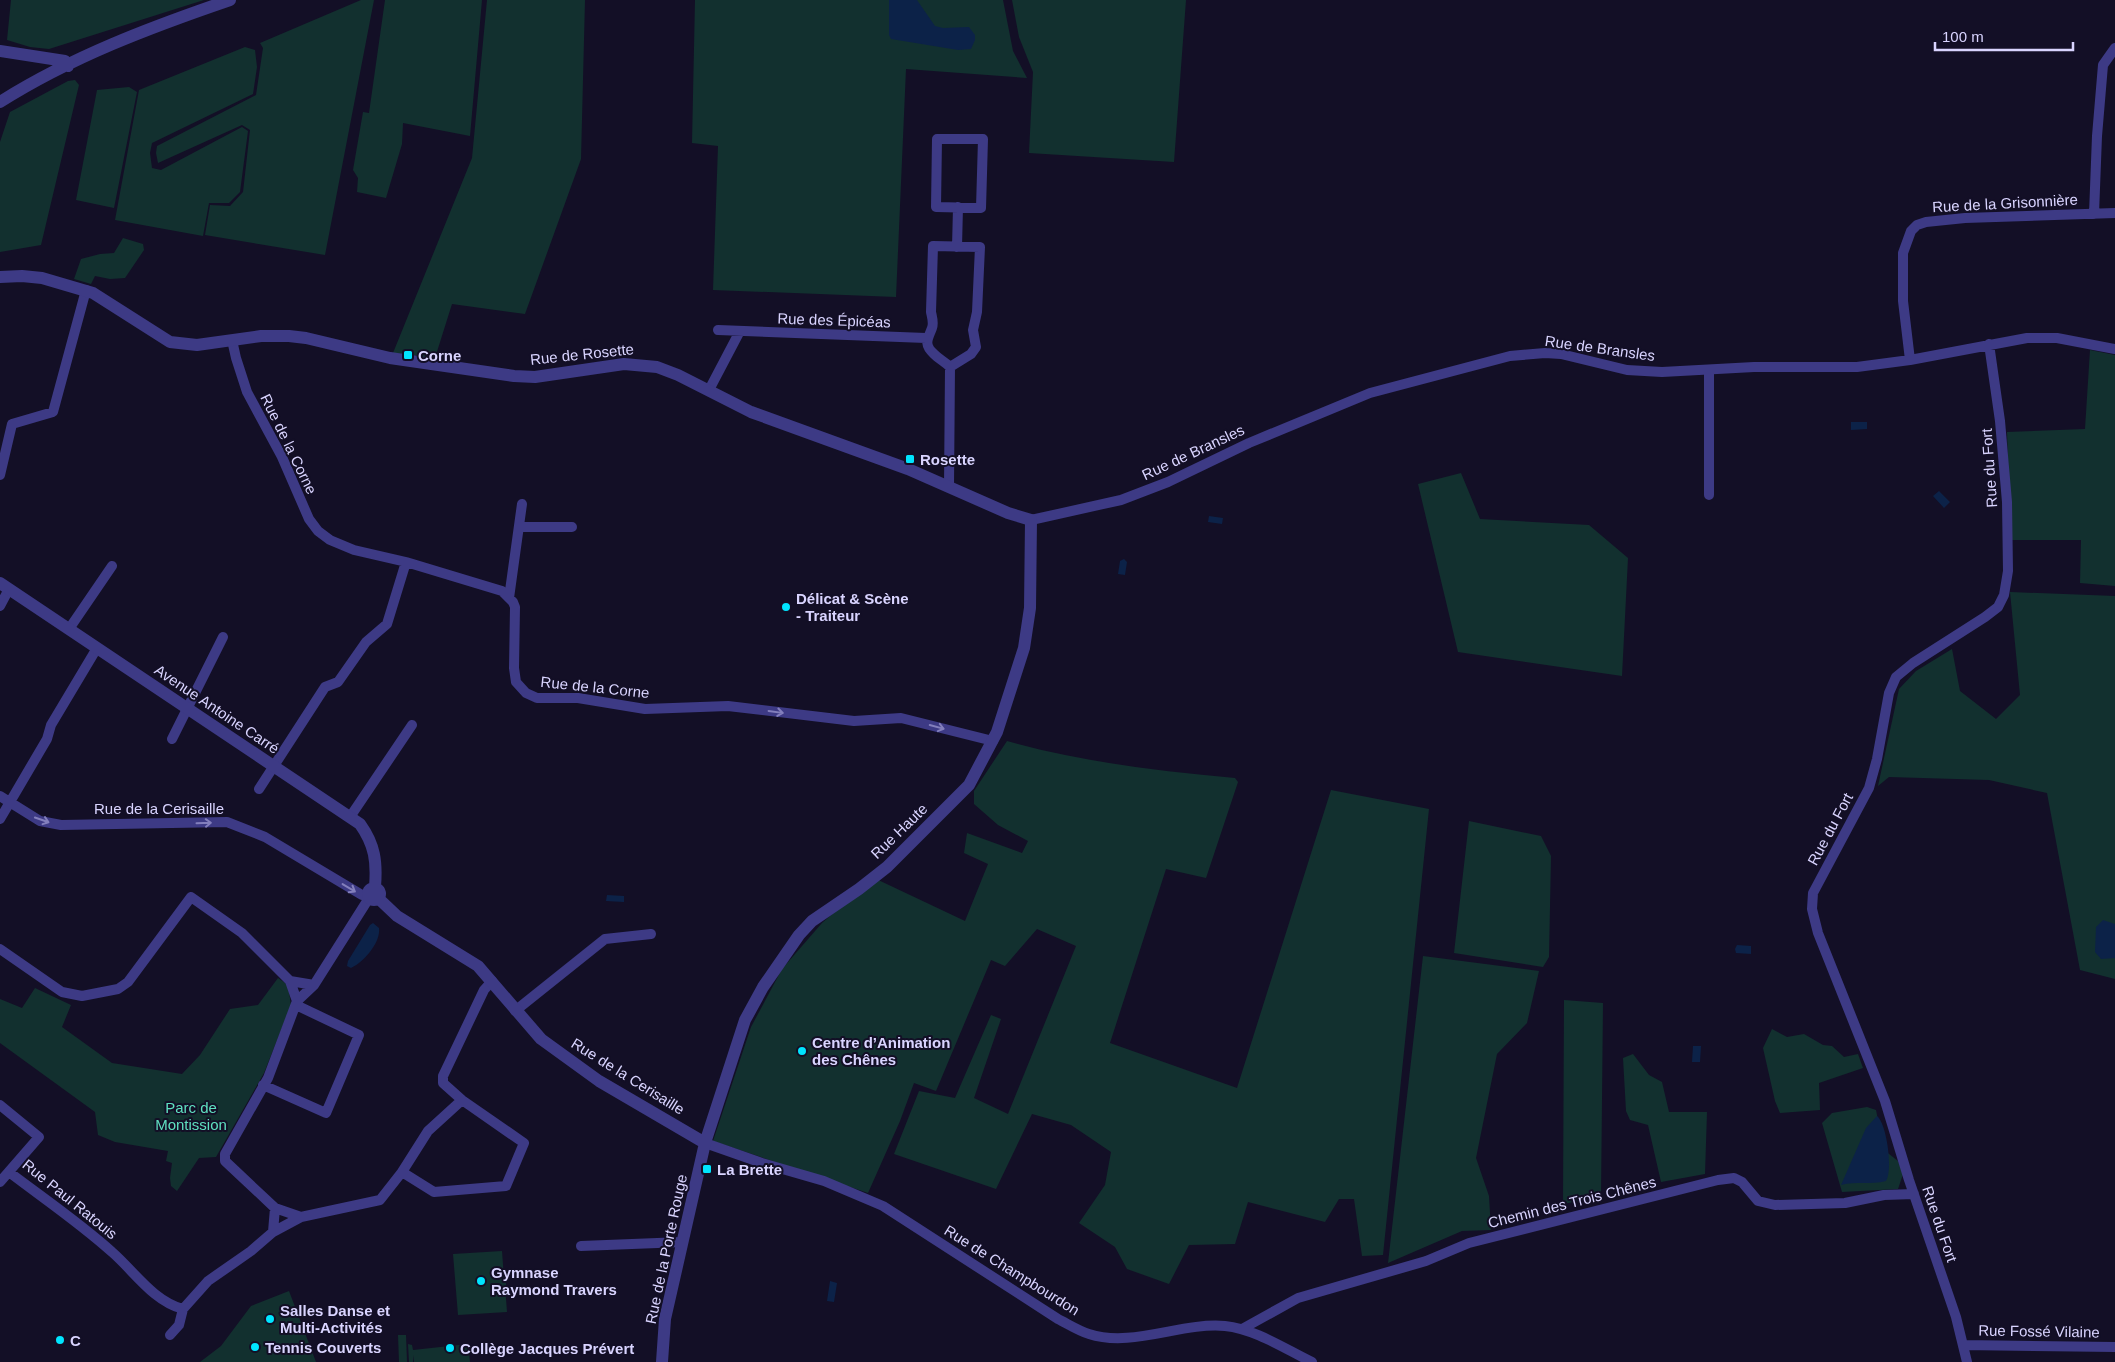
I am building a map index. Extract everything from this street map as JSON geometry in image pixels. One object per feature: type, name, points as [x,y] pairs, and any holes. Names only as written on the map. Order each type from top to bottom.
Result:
[{"type":"street","points":[[0,102],[68,66],[147,29],[230,0]]},
{"type":"street","name":"Rue de la Grisonnière","points":[[1910,360],[1903,301],[1903,253],[1910,231],[1917,225],[1926,222],[1965,218],[2094,214],[2097,136],[2103,64],[2115,48]]},
{"type":"street","points":[[0,51],[66,61],[68,66]]},
{"type":"street","points":[[937,139],[983,139],[981,208],[958,207],[936,206],[937,139]]},
{"type":"street","points":[[957,247],[958,207]]},
{"type":"street","points":[[2094,214],[2115,213]]},
{"type":"street","points":[[933,246],[980,248],[977,312],[973,330],[976,347],[971,354],[950,367],[933,353],[926,338],[933,322],[931,312],[933,246]]},
{"type":"street","name":"Rue de Rosette","points":[[0,277],[22,276],[42,278],[86,290],[170,342],[197,345],[261,336],[306,338],[390,358],[538,377],[624,364],[657,367],[678,375],[751,412],[908,469],[1008,513],[1031,520]]},
{"type":"street","points":[[0,475],[12,424],[53,412],[86,290]]},
{"type":"street","name":"Rue des Épicéas","points":[[718,330],[926,338]]},
{"type":"street","points":[[709,390],[740,332]]},
{"type":"street","name":"Rue de Bransles","points":[[1031,520],[1121,500],[1168,482],[1249,443],[1370,393],[1510,356],[1545,353],[1561,354],[1627,370],[1662,372],[1754,367],[1857,367],[1910,360],[2027,338],[2057,338],[2115,349]]},
{"type":"street","name":"Rue de la Corne","points":[[232,340],[247,392],[282,457],[309,519],[318,531],[339,544],[502,591],[515,607],[514,668],[516,682],[526,693],[537,698],[578,698],[645,708],[728,706],[854,721],[901,718],[993,741]]},
{"type":"street","name":"Rue du Fort","points":[[1966,1362],[1956,1317],[1885,1101],[1818,933],[1812,909],[1814,893],[1869,788],[1877,758],[1889,693],[1896,677],[1913,662],[1985,618],[1998,607],[2004,595],[2008,570],[2006,502],[2000,421],[1989,344]]},
{"type":"street","points":[[948,487],[950,367]]},
{"type":"street","points":[[1709,370],[1709,495]]},
{"type":"street","points":[[509,598],[522,504]]},
{"type":"street","name":"Rue Haute","points":[[706,1143],[745,1020],[782,958],[812,921],[887,867],[969,785],[993,741],[1010,696],[1024,648],[1030,608],[1031,520]]},
{"type":"street","points":[[519,526],[572,528]]},
{"type":"street","points":[[259,789],[325,687],[338,682],[366,642],[387,624],[406,562]]},
{"type":"street","points":[[69,629],[112,566]]},
{"type":"street","points":[[0,606],[4,586]]},
{"type":"street","name":"Avenue Antoine Carré","points":[[4,586],[360,824],[371,840],[375,857],[372,894]]},
{"type":"street","points":[[172,739],[223,637]]},
{"type":"street","points":[[0,819],[47,739],[51,725],[97,648]]},
{"type":"street","points":[[350,817],[412,725]]},
{"type":"street","name":"Rue de la Cerisaille","points":[[0,796],[40,821],[61,825],[227,822],[265,837],[362,895],[372,894],[397,916],[478,966],[541,1039],[599,1081],[706,1143]]},
{"type":"street","points":[[301,1217],[275,1208],[225,1161],[225,1154],[263,1086],[296,1003],[314,985],[372,894]]},
{"type":"street","points":[[0,949],[62,992],[82,996],[118,989],[128,982],[191,897],[242,933],[290,981],[296,1003],[359,1035],[326,1113],[263,1086]]},
{"type":"street","points":[[515,1011],[605,939],[651,934]]},
{"type":"street","points":[[290,981],[314,985]]},
{"type":"street","points":[[402,1172],[434,1192],[506,1186],[524,1143],[462,1100],[443,1083],[443,1076],[484,990],[492,981]]},
{"type":"street","points":[[170,1335],[179,1325],[183,1309],[208,1282],[251,1251],[273,1232],[301,1217],[380,1200],[402,1172],[428,1132],[462,1100]]},
{"type":"street","name":"Rue Paul Ratouis","points":[[0,1105],[39,1137],[9,1172],[112,1252],[144,1284],[171,1306],[183,1309]]},
{"type":"street","name":"Rue de la Porte Rouge","points":[[662,1362],[665,1319],[706,1143]]},
{"type":"street","name":"Rue de Champbourdon","points":[[706,1143],[762,1163],[824,1180],[883,1206],[1058,1320],[1089,1334],[1109,1338],[1124,1338],[1204,1326],[1242,1328],[1312,1362]]},
{"type":"street","points":[[0,1182],[9,1172]]},
{"type":"street","name":"Chemin des Trois Chênes","points":[[1242,1328],[1298,1298],[1426,1261],[1469,1243],[1718,1180],[1734,1178],[1742,1182],[1758,1201],[1775,1205],[1845,1203],[1884,1195],[1914,1194]]},
{"type":"street","points":[[273,1232],[275,1208]]},
{"type":"street","points":[[581,1246],[683,1242]]},
{"type":"street","name":"Rue Fossé Vilaine","points":[[1963,1345],[2115,1347]]},
{"type":"green space","points":[[11,0],[204,0],[49,49],[30,47],[7,40]]},
{"type":"green space","points":[[361,0],[374,0],[325,255],[205,235],[210,205],[230,206],[243,192],[250,130],[242,125],[158,163],[157,146],[256,95],[263,48],[260,43]]},
{"type":"green space","points":[[385,0],[482,0],[470,136],[403,123],[402,144],[386,198],[357,192],[358,178],[353,170],[363,112],[369,113]]},
{"type":"green space","points":[[487,0],[585,0],[581,159],[525,314],[452,304],[435,358],[393,353],[472,158]]},
{"type":"green space","points":[[695,0],[1003,0],[1013,51],[1027,78],[906,69],[896,297],[713,290],[718,146],[692,143]]},
{"type":"green space","points":[[1012,0],[1186,0],[1174,162],[1029,153],[1033,72],[1019,37]]},
{"type":"green space","points":[[245,47],[255,50],[257,67],[253,94],[152,143],[150,153],[152,168],[161,170],[242,127],[248,131],[240,192],[229,203],[209,203],[203,236],[115,220],[139,90]]},
{"type":"green space","points":[[75,80],[79,85],[41,245],[0,252],[0,142],[10,112],[68,81]]},
{"type":"green space","points":[[129,87],[137,92],[114,208],[76,200],[97,90]]},
{"type":"green space","points":[[123,238],[143,244],[144,250],[125,278],[110,279],[95,276],[91,284],[74,279],[81,259],[100,254],[114,253]]},
{"type":"green space","points":[[2090,350],[2115,355],[2115,586],[2080,583],[2081,540],[2011,540],[2007,432],[2085,429]]},
{"type":"green space","points":[[1461,473],[1480,519],[1589,525],[1628,558],[1622,676],[1458,652],[1418,484]]},
{"type":"green space","points":[[2010,592],[2115,596],[2115,979],[2080,970],[2047,793],[1989,780],[1889,777],[1878,786],[1899,689],[1916,671],[1952,649],[1960,691],[1996,719],[2020,695]]},
{"type":"green space","points":[[1007,741],[1091,760],[1149,769],[1235,778],[1238,782],[1206,878],[1166,869],[1110,1043],[1237,1088],[1331,790],[1429,809],[1383,1255],[1362,1256],[1354,1199],[1339,1199],[1325,1222],[1248,1202],[1235,1244],[1189,1245],[1169,1284],[1127,1269],[1115,1247],[1079,1223],[1105,1185],[1111,1152],[1071,1125],[1032,1114],[996,1189],[894,1154],[919,1091],[955,1098],[991,1015],[1001,1019],[974,1098],[1008,1114],[1076,946],[1037,929],[1005,966],[991,960],[936,1091],[914,1083],[900,1121],[868,1193],[713,1141],[751,1027],[782,969],[822,923],[874,878],[965,921],[988,864],[964,853],[967,833],[1022,853],[1028,841],[998,825],[974,804],[974,791]]},
{"type":"green space","points":[[1469,821],[1541,836],[1551,856],[1549,957],[1543,967],[1454,953]]},
{"type":"green space","points":[[1423,956],[1539,971],[1527,1023],[1497,1054],[1476,1158],[1489,1196],[1491,1230],[1462,1231],[1388,1263]]},
{"type":"green space","name":"Parc de Montission","points":[[278,978],[288,985],[291,1005],[264,1073],[216,1157],[199,1158],[177,1191],[171,1186],[172,1163],[166,1161],[168,1151],[115,1142],[98,1135],[95,1112],[0,1043],[0,999],[22,1008],[35,988],[71,1005],[62,1027],[112,1063],[182,1074],[200,1055],[230,1009],[258,1005]]},
{"type":"green space","points":[[1564,1000],[1603,1003],[1601,1197],[1563,1204]]},
{"type":"green space","points":[[1772,1029],[1787,1037],[1804,1034],[1823,1045],[1832,1046],[1844,1057],[1858,1054],[1863,1068],[1819,1083],[1820,1110],[1780,1113],[1775,1101],[1763,1048]]},
{"type":"green space","points":[[1633,1054],[1649,1075],[1662,1082],[1669,1112],[1707,1112],[1705,1174],[1661,1182],[1648,1125],[1630,1120],[1626,1111],[1623,1058]]},
{"type":"green space","points":[[1867,1107],[1876,1110],[1884,1150],[1898,1161],[1903,1174],[1898,1189],[1842,1192],[1822,1123],[1832,1113]]},
{"type":"green space","name":"Gymnase Raymond Travers","points":[[502,1251],[504,1278],[506,1278],[507,1312],[458,1315],[453,1254]]},
{"type":"green space","points":[[289,1291],[316,1362],[200,1362],[221,1346],[251,1306]]},
{"type":"green space","points":[[398,1335],[406,1335],[407,1362],[399,1362]]},
{"type":"green space","points":[[408,1344],[412,1345],[413,1350],[468,1344],[470,1362],[414,1362],[413,1355],[413,1362],[409,1362]]},
{"type":"water","points":[[889,0],[917,0],[935,26],[943,28],[969,27],[975,35],[971,49],[958,50],[891,39],[889,35]]},
{"type":"water","points":[[1851,422],[1867,422],[1867,429],[1851,430]]},
{"type":"water","points":[[1939,491],[1950,502],[1944,508],[1933,496]]},
{"type":"water","points":[[1209,516],[1223,518],[1222,524],[1208,522]]},
{"type":"water","points":[[1124,559],[1127,562],[1125,575],[1118,574],[1120,561]]},
{"type":"water","points":[[607,895],[624,896],[624,902],[606,901]]},
{"type":"water","points":[[2103,920],[2115,924],[2115,958],[2101,959],[2095,952],[2096,927]]},
{"type":"water","points":[[373,923],[379,928],[379,934],[374,946],[366,957],[356,965],[351,968],[347,966],[348,961]]},
{"type":"water","points":[[1737,945],[1751,946],[1751,954],[1736,953]]},
{"type":"water","points":[[1693,1046],[1701,1046],[1700,1062],[1692,1062]]},
{"type":"water","points":[[1877,1116],[1884,1128],[1888,1147],[1889,1167],[1886,1181],[1841,1185],[1866,1128]]},
{"type":"water","points":[[830,1281],[837,1283],[834,1302],[827,1301]]},
{"type":"place","name":"Corne","points":[[408,355]]},
{"type":"place","name":"Rosette","points":[[910,459]]},
{"type":"place","name":"Délicat & Scène - Traiteur","points":[[786,607]]},
{"type":"place","name":"Centre d’Animation des Chênes","points":[[802,1051]]},
{"type":"place","name":"La Brette","points":[[707,1169]]},
{"type":"place","name":"Gymnase Raymond Travers","points":[[481,1281]]},
{"type":"place","name":"Salles Danse et Multi-Activités","points":[[270,1319]]},
{"type":"place","name":"C","points":[[60,1340]]},
{"type":"place","name":"Tennis Couverts","points":[[255,1347]]},
{"type":"place","name":"Collège Jacques Prévert","points":[[450,1348]]}]
